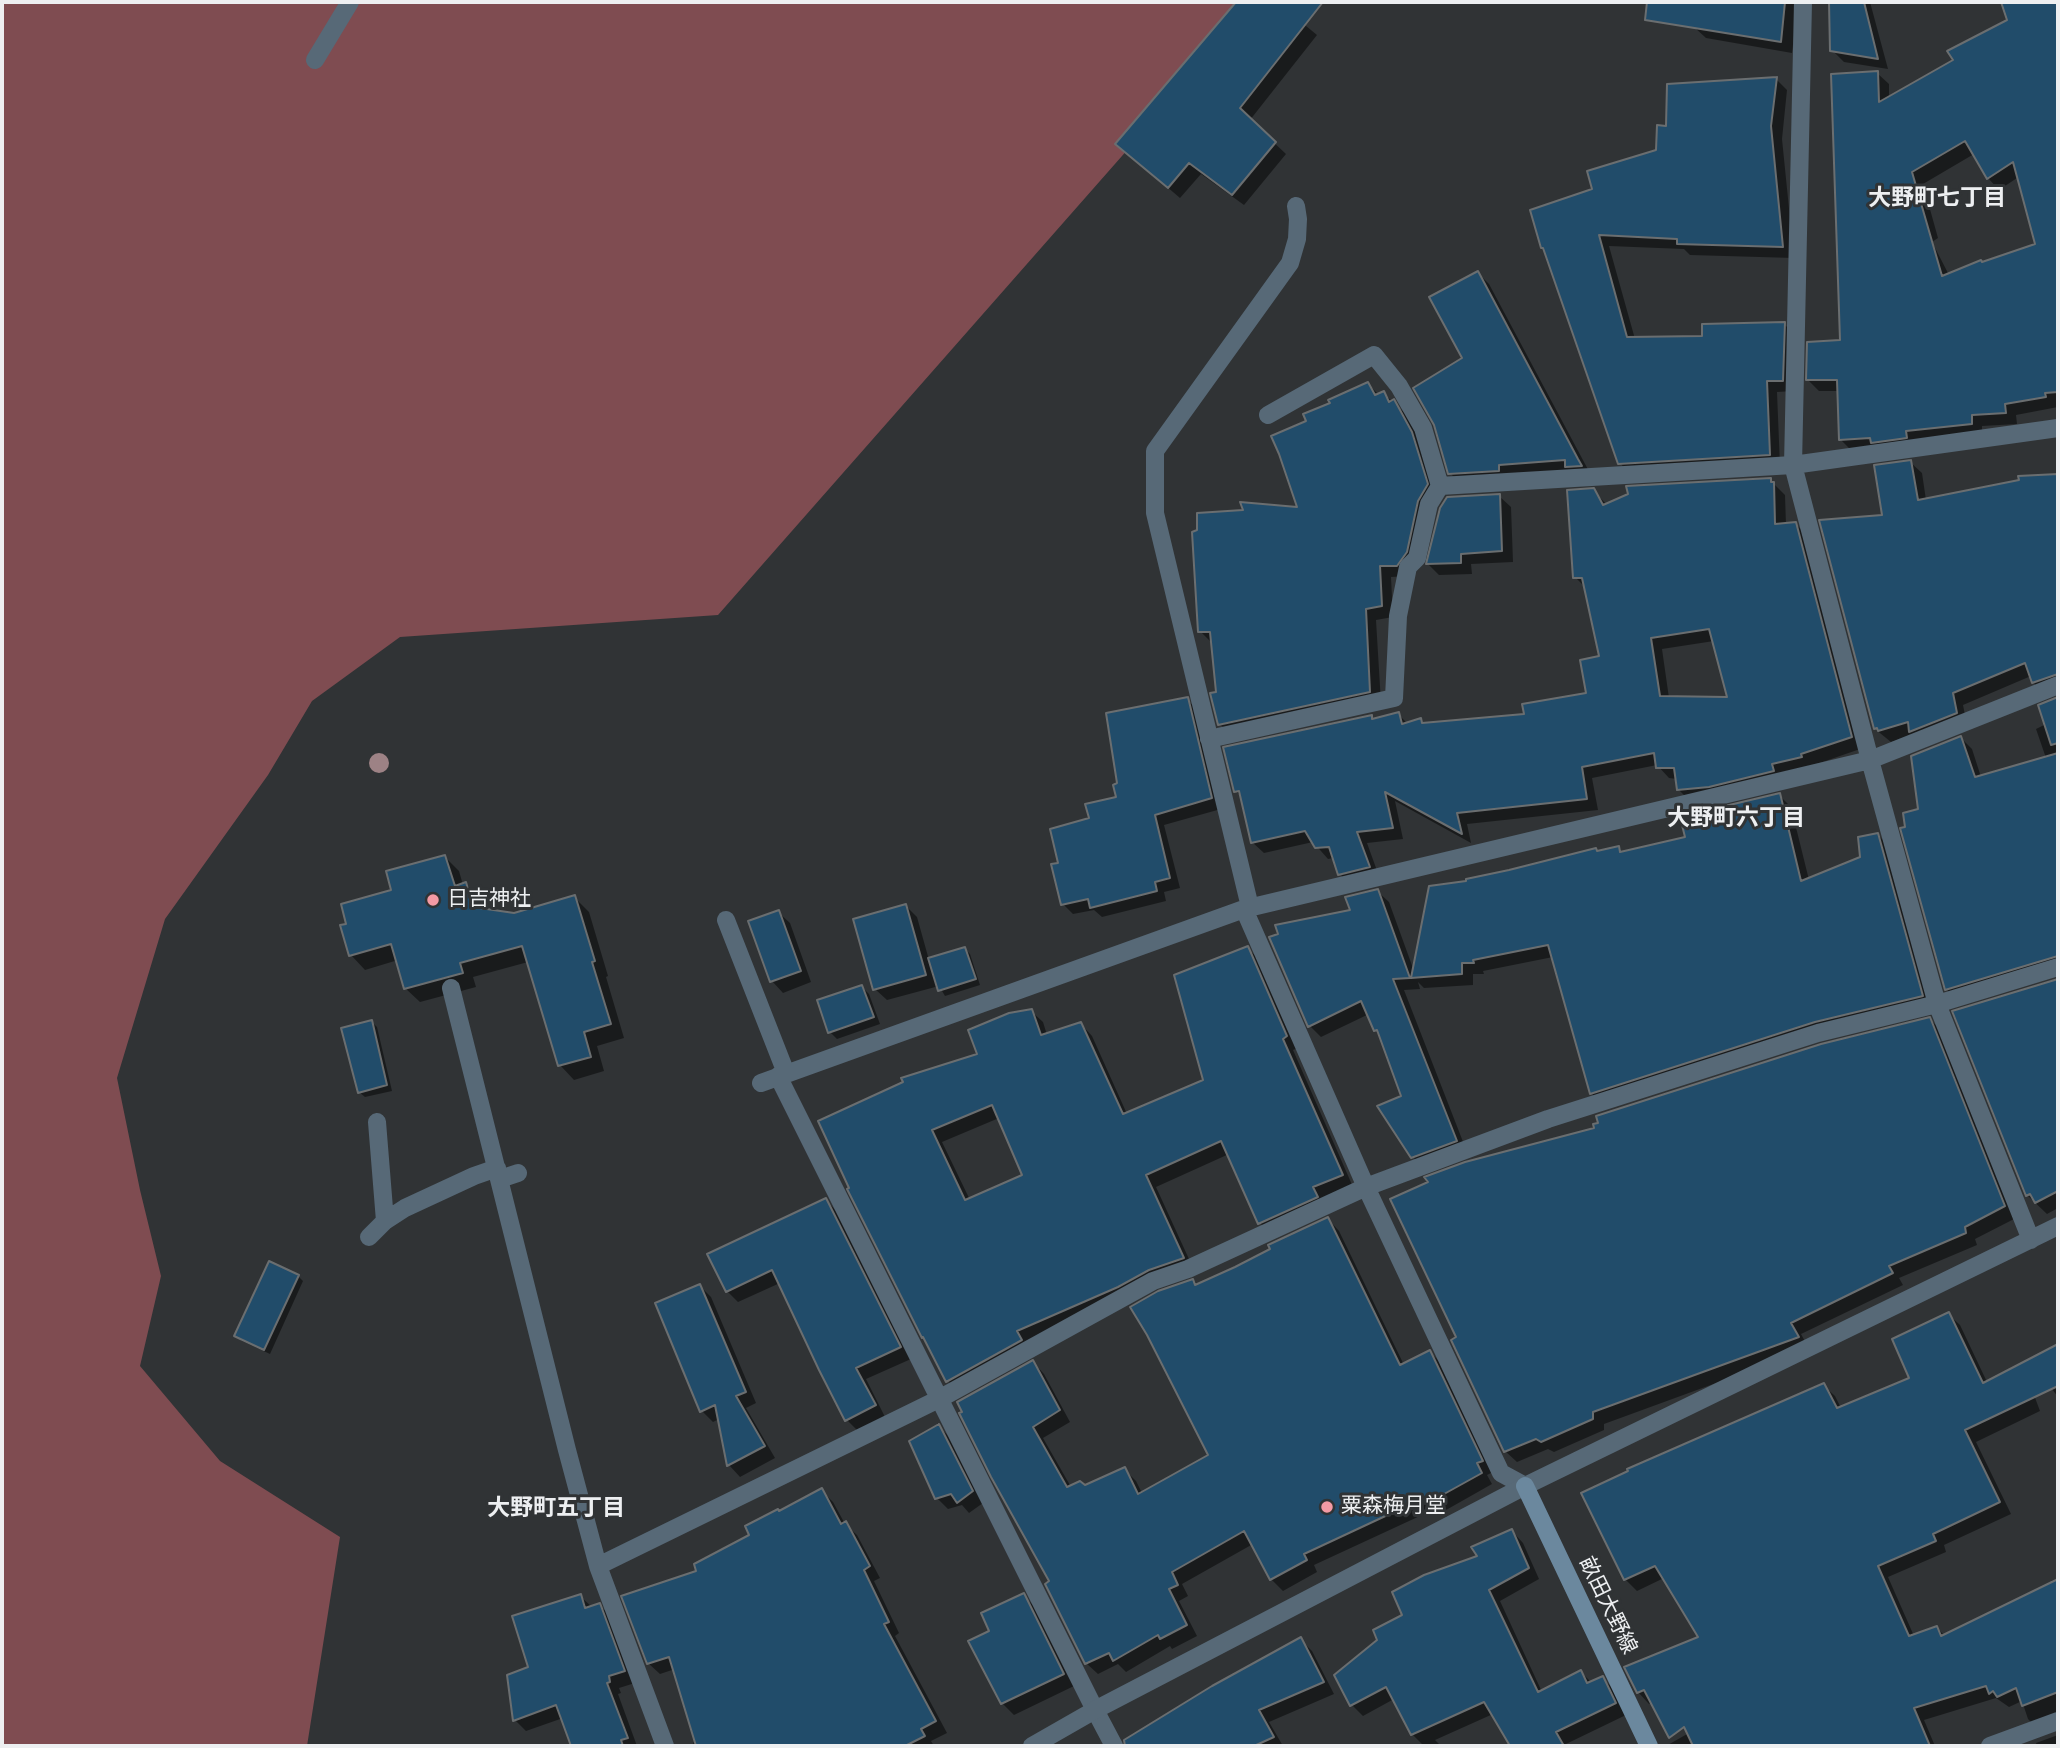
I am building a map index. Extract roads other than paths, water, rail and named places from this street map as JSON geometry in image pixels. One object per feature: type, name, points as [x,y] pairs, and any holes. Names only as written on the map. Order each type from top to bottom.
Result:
[{"type":"main road","name":"畝田大野線","points":[[1525,1486],[1649,1746]]},
{"type":"street","points":[[315,61],[350,2]]},
{"type":"street","points":[[1803,2],[1793,465],[1937,1004],[2031,1240]]},
{"type":"street","points":[[1296,206],[1297,239],[1290,263],[1155,451],[1155,513],[1247,908],[1366,1187],[1501,1473],[1525,1486]]},
{"type":"street","points":[[1209,739],[1394,698],[1398,616],[1408,567],[1417,558],[1429,504],[1440,486],[1423,428],[1399,386],[1374,355],[1268,415]]},
{"type":"street","points":[[1440,486],[1793,465],[2058,428]]},
{"type":"street","points":[[761,1083],[1247,908],[1870,760],[2058,685]]},
{"type":"street","points":[[726,920],[782,1074],[939,1399],[1114,1746]]},
{"type":"street","points":[[598,1566],[939,1399],[1153,1281],[1188,1269],[1366,1187],[1548,1119],[1818,1032],[1937,1004],[2058,967]]},
{"type":"street","points":[[451,988],[598,1566],[665,1746]]},
{"type":"street","points":[[377,1122],[385,1221]]},
{"type":"street","points":[[369,1237],[385,1221],[405,1208],[474,1176],[518,1173]]},
{"type":"street","points":[[1032,1746],[1095,1710],[1525,1486],[2058,1226]]},
{"type":"street","points":[[1990,1746],[2058,1721]]},
{"type":"place","name":"日吉神社","points":[[433,900]]},
{"type":"place","name":"粟森梅月堂","points":[[1327,1507]]},
{"type":"district","name":"大野町七丁目","points":[[1937,199]]},
{"type":"district","name":"大野町六丁目","points":[[1736,819]]},
{"type":"district","name":"大野町五丁目","points":[[556,1509]]}]
